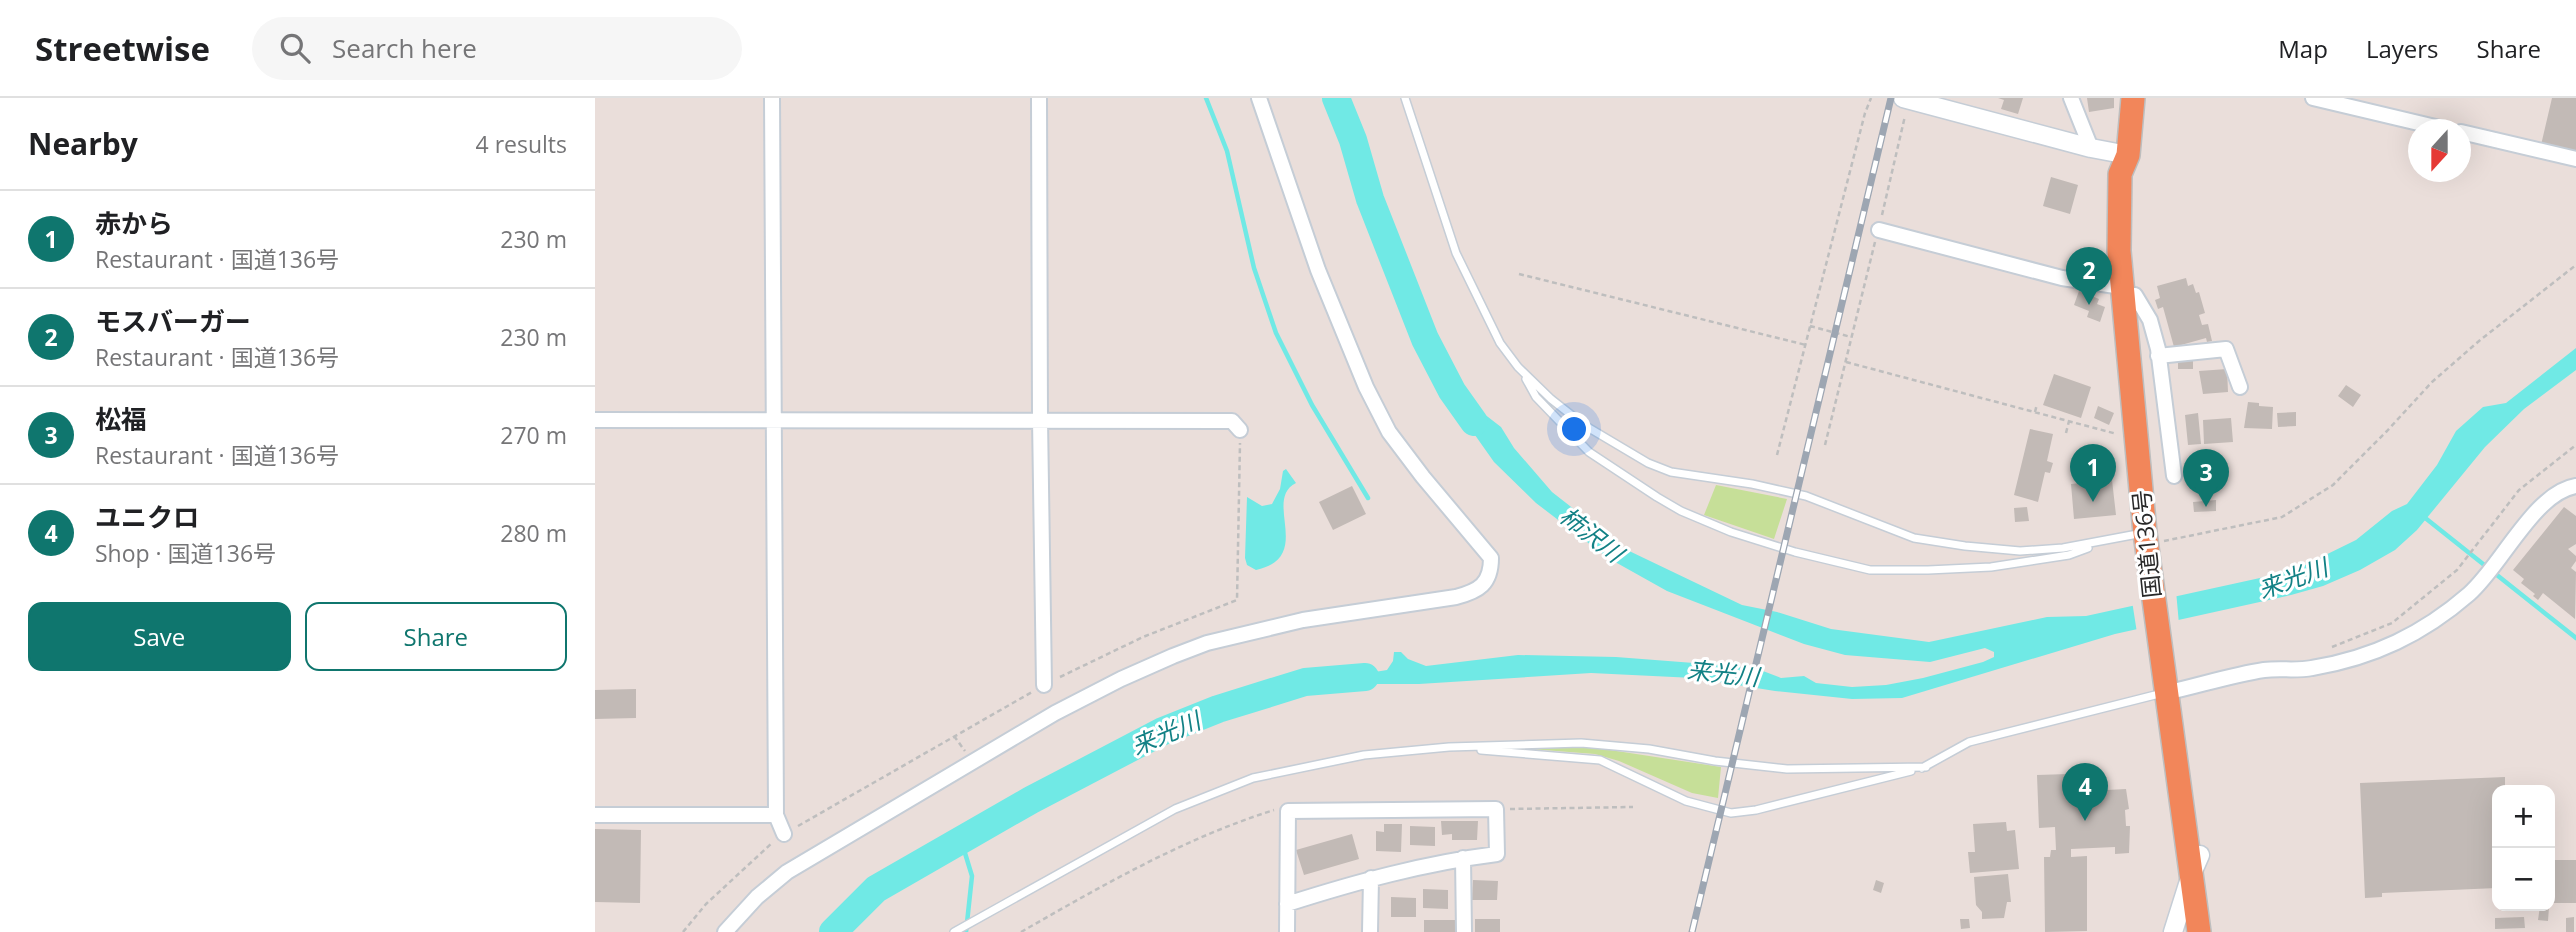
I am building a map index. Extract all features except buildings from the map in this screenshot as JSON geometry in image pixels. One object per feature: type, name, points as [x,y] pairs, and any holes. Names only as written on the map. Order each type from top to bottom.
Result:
[{"type":"highway","name":"国道136号","points":[[2133,98],[2128,155],[2120,174],[2119,251],[2129,291],[2152,545],[2190,878],[2199,932]]},
{"type":"highway","name":"国道136号","points":[[2170,686],[2213,932]]},
{"type":"street","points":[[772,98],[776,815],[784,834]]},
{"type":"street","points":[[1039,98],[1044,685]]},
{"type":"street","points":[[725,932],[757,898],[787,872],[1055,713],[1121,679],[1207,643],[1303,620],[1456,597],[1475,592],[1485,583],[1491,571],[1491,558],[1389,432],[1366,387],[1318,270],[1259,98]]},
{"type":"street","points":[[2071,98],[2091,148]]},
{"type":"street","points":[[2313,98],[2408,121]]},
{"type":"street","points":[[1906,99],[2091,148],[2128,155]]},
{"type":"street","points":[[2471,134],[2576,159]]},
{"type":"street","points":[[1879,230],[2062,278],[2129,291],[2151,320],[2174,476]]},
{"type":"street","points":[[2158,356],[2226,349],[2240,387]]},
{"type":"street","points":[[595,420],[1232,421],[1240,430]]},
{"type":"street","points":[[2170,686],[2266,670],[2309,669],[2360,658],[2391,646],[2416,632],[2471,592],[2495,566],[2538,508],[2548,499],[2576,486]]},
{"type":"street","points":[[1287,904],[1371,878],[1462,858],[1497,854],[1496,809],[1288,811],[1287,904],[1287,932]]},
{"type":"street","points":[[595,815],[776,815]]},
{"type":"street","points":[[2173,932],[2200,855]]},
{"type":"street","points":[[1462,858],[1464,932]]},
{"type":"street","points":[[1370,932],[1371,878]]},
{"type":"lane","points":[[1405,98],[1456,253],[1500,343],[1520,369],[1536,397],[1589,452],[1634,482],[1694,516],[1731,532],[1795,552],[1870,570],[1991,567],[2069,555],[2102,542]]},
{"type":"lane","points":[[1520,369],[1551,399],[1584,425],[1648,463],[1671,472],[1752,484],[1807,496],[1914,538],[2020,551],[2102,542],[2152,545]]},
{"type":"lane","points":[[1449,747],[1600,760],[1686,801],[1731,813],[1756,810],[1926,768],[1969,742],[2170,686]]},
{"type":"lane","points":[[954,932],[1175,809],[1254,778],[1364,755],[1449,747],[1581,743],[1649,748],[1715,761],[1787,769],[1926,768]]},
{"type":"path","points":[[1777,454],[1871,98]]},
{"type":"path","points":[[1825,445],[1879,230],[1906,99]]},
{"type":"path","points":[[2152,545],[2282,517],[2333,485],[2432,382],[2576,265]]},
{"type":"path","points":[[1519,274],[1805,345]]},
{"type":"path","points":[[1810,326],[1852,337]]},
{"type":"path","points":[[1846,362],[2118,434]]},
{"type":"path","points":[[2035,412],[2037,404]]},
{"type":"path","points":[[2066,433],[2069,421]]},
{"type":"path","points":[[683,932],[706,904],[758,854],[784,834],[850,794],[1044,685],[1143,637],[1237,600],[1240,430]]},
{"type":"path","points":[[2325,650],[2392,623],[2457,570],[2519,490],[2576,445]]},
{"type":"path","points":[[1496,809],[1633,807]]},
{"type":"path","points":[[1021,932],[1101,886],[1183,845],[1274,810],[1288,811]]},
{"type":"green space","points":[[1716,485],[1787,499],[1774,539],[1704,515]]},
{"type":"green space","points":[[1516,748],[1597,748],[1721,767],[1718,798],[1692,793],[1619,761],[1595,754]]},
{"type":"water","points":[[2576,348],[2576,370],[2524,409],[2485,447],[2417,530],[2395,550],[2360,570],[2323,586],[2291,595],[2115,634],[1902,698],[1852,699],[1775,691],[1694,678],[1591,673],[1419,684],[1328,684],[1326,674],[1387,670],[1393,661],[1394,652],[1401,652],[1408,659],[1426,666],[1518,655],[1616,657],[1733,666],[1763,671],[1781,678],[1804,676],[1816,683],[1852,687],[1886,685],[1923,678],[1994,657],[1994,652],[1985,648],[1930,662],[1845,655],[1804,644],[1667,591],[1608,558],[1536,503],[1494,462],[1446,394],[1458,386],[1479,410],[1501,427],[1514,448],[1552,492],[1625,549],[1742,605],[1777,612],[1831,629],[1929,642],[2047,617],[2086,616],[2303,566],[2356,540],[2392,511],[2407,504],[2437,465],[2456,431],[2483,407],[2506,403]]},
{"type":"water","points":[[1286,469],[1296,483],[1287,491],[1284,502],[1286,541],[1282,553],[1273,563],[1256,570],[1247,565],[1245,558],[1247,497],[1262,506],[1272,504]]},
{"type":"pier","points":[[2176,591],[2179,624],[2137,633],[2132,601]]},
{"type":"waterway","points":[[1206,98],[1227,151],[1254,268],[1276,333],[1312,405],[1368,498]]},
{"type":"waterway","name":"柿沢川","points":[[1336,98],[1353,140],[1370,199],[1425,339],[1452,391],[1474,422]]},
{"type":"waterway","points":[[2424,517],[2576,638]]},
{"type":"waterway","name":"来光川","points":[[833,932],[876,889],[1031,800],[1163,731],[1218,709],[1305,682],[1365,677]]},
{"type":"waterway","points":[[961,840],[972,876],[966,932]]},
{"type":"railway","points":[[1692,932],[1891,98]]},
{"type":"place","name":"モスバーガー","points":[[2089,305]]},
{"type":"place","name":"赤から","points":[[2093,502]]},
{"type":"place","name":"松福","points":[[2206,507]]},
{"type":"place","name":"ユニクロ","points":[[2085,821]]}]
